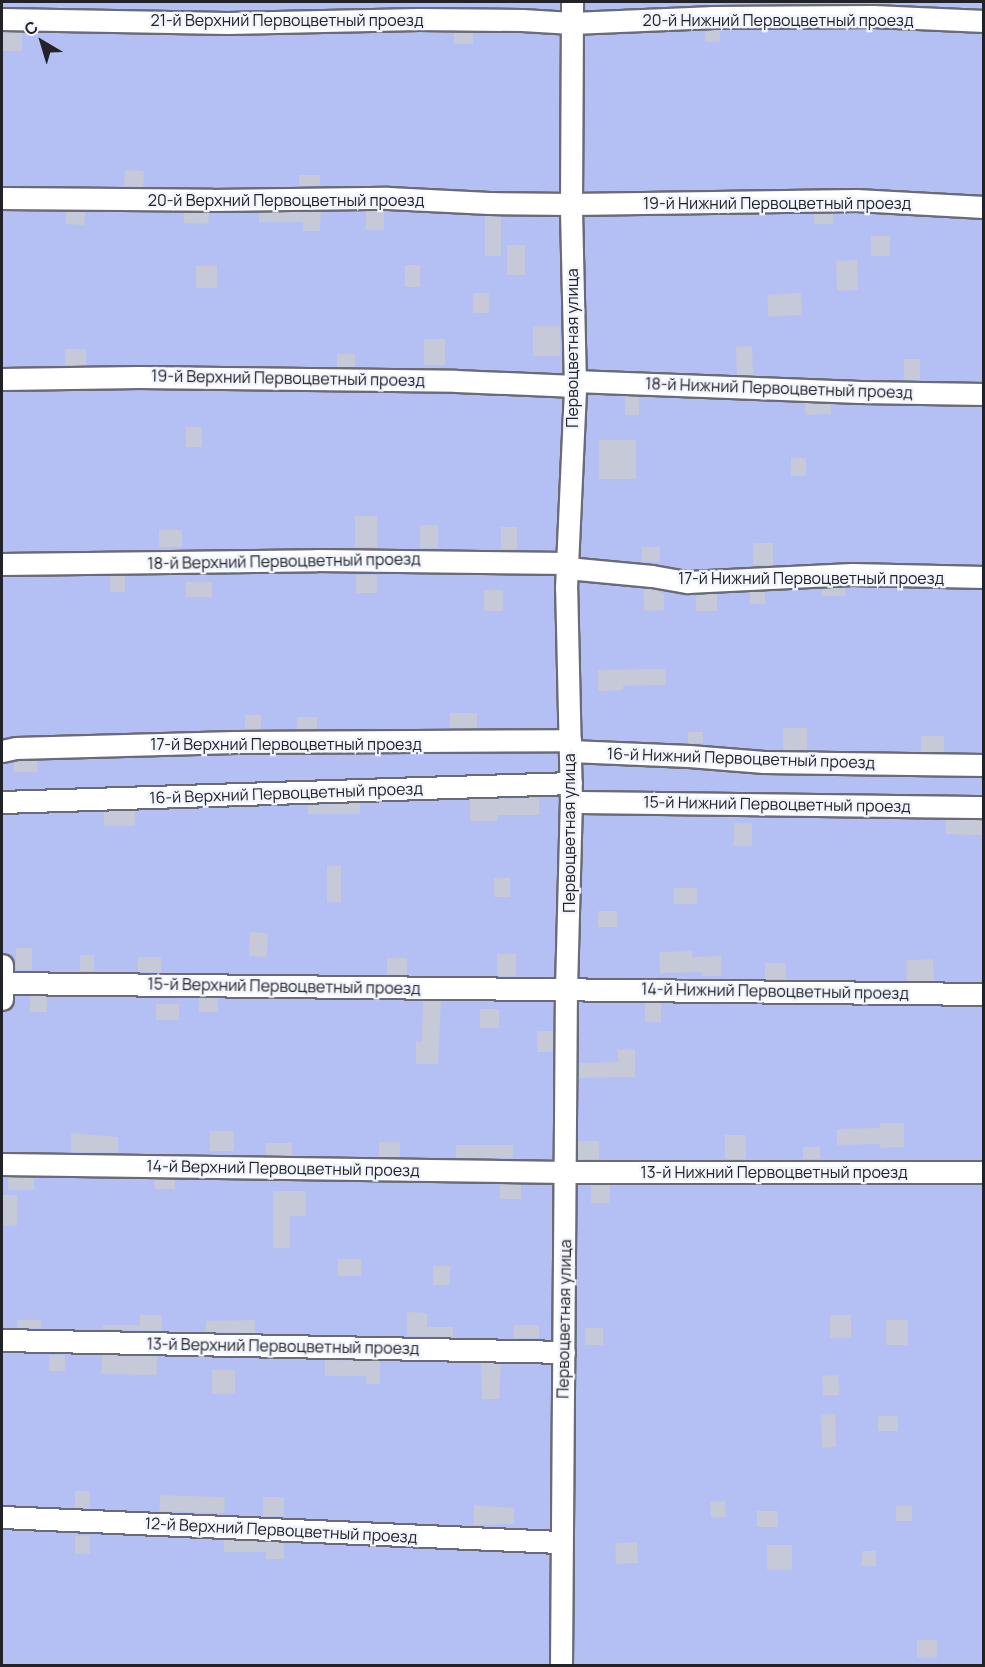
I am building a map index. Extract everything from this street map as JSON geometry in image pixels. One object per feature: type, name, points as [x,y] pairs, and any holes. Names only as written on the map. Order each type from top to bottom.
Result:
[{"type":"lane","name":"Первоцветная улица","points":[[561,1665],[566,989],[571,792],[567,565],[574,383],[571,204],[572,2]]},
{"type":"lane","name":"20-й Нижний Первоцветный проезд","points":[[572,23],[714,17],[873,16],[984,21]]},
{"type":"lane","name":"21-й Верхний Первоцветный проезд","points":[[2,19],[227,23],[465,19],[572,23]]},
{"type":"lane","name":"20-й Верхний Первоцветный проезд","points":[[2,198],[212,200],[388,198],[571,204]]},
{"type":"lane","name":"19-й Нижний Первоцветный проезд","points":[[571,204],[856,200],[984,207]]},
{"type":"lane","name":"19-й Верхний Первоцветный проезд","points":[[2,379],[139,377],[574,383]]},
{"type":"lane","name":"18-й Нижний Первоцветный проезд","points":[[574,383],[984,394]]},
{"type":"lane","name":"18-й Верхний Первоцветный проезд","points":[[2,564],[317,560],[567,565]]},
{"type":"lane","name":"17-й Нижний Первоцветный проезд","points":[[567,565],[687,582],[852,574],[984,578]]},
{"type":"lane","name":"17-й Верхний Первоцветный проезд","points":[[2,751],[16,748],[235,742],[570,746]]},
{"type":"lane","name":"16-й Нижний Первоцветный проезд","points":[[570,746],[764,762],[984,765]]},
{"type":"lane","name":"16-й Верхний Первоцветный проезд","points":[[2,802],[571,792]]},
{"type":"lane","name":"15-й Нижний Первоцветный проезд","points":[[571,792],[984,807]]},
{"type":"lane","points":[[2,965],[2,999]]},
{"type":"lane","name":"15-й Верхний Первоцветный проезд","points":[[2,983],[566,989]]},
{"type":"lane","name":"14-й Нижний Первоцветный проезд","points":[[566,989],[984,994]]},
{"type":"lane","name":"14-й Верхний Первоцветный проезд","points":[[2,1164],[565,1172]]},
{"type":"lane","name":"13-й Нижний Первоцветный проезд","points":[[565,1172],[984,1172]]},
{"type":"lane","name":"13-й Верхний Первоцветный проезд","points":[[2,1340],[564,1352]]},
{"type":"lane","name":"12-й Верхний Первоцветный проезд","points":[[2,1517],[561,1542]]},
{"type":"shaded area","points":[[2,2],[983,2],[983,1665],[2,1665]]},
{"type":"building","points":[[705,30],[720,30],[720,42],[705,42]]},
{"type":"building","points":[[2,32],[22,32],[22,51],[2,51]]},
{"type":"building","points":[[454,32],[473,32],[473,44],[454,44]]},
{"type":"building","points":[[125,170],[144,171],[143,187],[124,186]]},
{"type":"building","points":[[299,175],[320,175],[320,186],[299,186]]},
{"type":"building","points":[[66,211],[85,212],[84,225],[65,224]]},
{"type":"building","points":[[366,211],[384,211],[384,230],[366,230]]},
{"type":"building","points":[[184,212],[209,213],[209,224],[184,223]]},
{"type":"building","points":[[259,212],[321,212],[320,231],[303,231],[303,222],[259,222]]},
{"type":"building","points":[[814,213],[833,213],[833,224],[814,224]]},
{"type":"building","points":[[485,216],[501,216],[501,256],[485,256]]},
{"type":"building","points":[[871,236],[890,236],[890,256],[871,256]]},
{"type":"building","points":[[507,245],[525,245],[525,275],[507,275]]},
{"type":"building","points":[[857,260],[858,290],[837,291],[836,261]]},
{"type":"building","points":[[405,265],[420,265],[420,287],[405,287]]},
{"type":"building","points":[[196,266],[217,266],[217,288],[196,288]]},
{"type":"building","points":[[473,293],[489,293],[489,313],[473,313]]},
{"type":"building","points":[[801,293],[802,315],[768,317],[767,295]]},
{"type":"building","points":[[533,326],[560,326],[560,356],[533,356]]},
{"type":"building","points":[[424,339],[445,339],[445,365],[424,365]]},
{"type":"building","points":[[752,346],[753,375],[737,376],[736,347]]},
{"type":"building","points":[[65,349],[86,349],[86,365],[65,365]]},
{"type":"building","points":[[337,354],[355,354],[355,367],[337,367]]},
{"type":"building","points":[[904,359],[920,359],[920,380],[904,380]]},
{"type":"building","points":[[625,396],[639,396],[639,415],[625,415]]},
{"type":"building","points":[[805,403],[831,404],[831,414],[806,415]]},
{"type":"building","points":[[186,427],[202,427],[202,447],[186,447]]},
{"type":"building","points":[[599,440],[636,440],[636,479],[599,479]]},
{"type":"building","points":[[791,458],[806,458],[806,476],[791,476]]},
{"type":"building","points":[[355,516],[377,516],[377,547],[355,547]]},
{"type":"building","points":[[420,525],[438,525],[438,548],[420,548]]},
{"type":"building","points":[[501,527],[517,527],[517,549],[501,549]]},
{"type":"building","points":[[159,530],[182,530],[182,547],[159,547]]},
{"type":"building","points":[[753,543],[773,543],[773,565],[753,565]]},
{"type":"building","points":[[642,547],[660,547],[660,562],[642,562]]},
{"type":"building","points":[[110,575],[125,575],[125,592],[110,592]]},
{"type":"building","points":[[356,575],[377,575],[377,593],[356,593]]},
{"type":"building","points":[[186,582],[212,582],[212,597],[186,597]]},
{"type":"building","points":[[822,587],[845,587],[845,596],[822,596]]},
{"type":"building","points":[[643,588],[661,590],[661,594],[664,594],[664,610],[644,611]]},
{"type":"building","points":[[484,590],[503,590],[503,611],[484,611]]},
{"type":"building","points":[[750,591],[765,591],[765,604],[750,604]]},
{"type":"building","points":[[696,594],[717,594],[717,611],[696,611]]},
{"type":"building","points":[[666,669],[666,685],[623,686],[623,690],[598,691],[598,670]]},
{"type":"building","points":[[450,713],[477,713],[477,728],[450,728]]},
{"type":"building","points":[[245,715],[261,715],[261,729],[245,729]]},
{"type":"building","points":[[297,717],[317,717],[317,729],[297,729]]},
{"type":"building","points":[[783,728],[807,728],[807,750],[783,750]]},
{"type":"building","points":[[688,732],[703,732],[703,743],[688,743]]},
{"type":"building","points":[[921,736],[944,736],[944,752],[921,752]]},
{"type":"building","points":[[37,760],[37,772],[14,772],[14,762]]},
{"type":"building","points":[[539,798],[539,815],[498,815],[498,821],[470,821],[470,799]]},
{"type":"building","points":[[360,803],[360,814],[308,814],[308,805]]},
{"type":"building","points":[[104,811],[135,811],[135,826],[104,826]]},
{"type":"building","points":[[946,819],[984,820],[983,835],[945,834]]},
{"type":"building","points":[[734,823],[752,823],[752,846],[734,846]]},
{"type":"building","points":[[327,866],[341,866],[341,902],[327,902]]},
{"type":"building","points":[[494,878],[510,878],[510,897],[494,897]]},
{"type":"building","points":[[674,888],[697,888],[697,904],[674,904]]},
{"type":"building","points":[[598,911],[617,911],[617,927],[598,927]]},
{"type":"building","points":[[250,932],[268,933],[267,957],[249,956]]},
{"type":"building","points":[[16,948],[32,948],[32,970],[16,970]]},
{"type":"building","points":[[692,951],[692,957],[721,956],[721,976],[702,976],[702,972],[660,973],[659,952]]},
{"type":"building","points":[[497,954],[516,954],[516,976],[497,976]]},
{"type":"building","points":[[80,955],[94,955],[94,971],[80,971]]},
{"type":"building","points":[[138,957],[161,957],[161,972],[138,972]]},
{"type":"building","points":[[387,958],[407,958],[407,975],[387,975]]},
{"type":"building","points":[[933,959],[934,981],[907,982],[906,960]]},
{"type":"building","points":[[765,963],[786,963],[786,979],[765,979]]},
{"type":"building","points":[[30,996],[47,996],[47,1012],[30,1012]]},
{"type":"building","points":[[199,998],[218,998],[218,1012],[199,1012]]},
{"type":"building","points":[[423,1000],[441,1001],[438,1064],[416,1064],[416,1041],[422,1042]]},
{"type":"building","points":[[645,1003],[661,1003],[661,1022],[645,1022]]},
{"type":"building","points":[[156,1004],[179,1004],[179,1020],[156,1020]]},
{"type":"building","points":[[480,1009],[499,1009],[499,1028],[480,1028]]},
{"type":"building","points":[[537,1031],[553,1031],[553,1052],[537,1052]]},
{"type":"building","points":[[635,1049],[635,1077],[578,1078],[578,1063],[618,1062],[618,1050]]},
{"type":"building","points":[[880,1123],[904,1123],[904,1147],[880,1148],[880,1144],[837,1145],[837,1129],[880,1128]]},
{"type":"building","points":[[210,1131],[234,1131],[234,1151],[210,1151]]},
{"type":"building","points":[[71,1133],[118,1137],[118,1153],[71,1152]]},
{"type":"building","points":[[725,1135],[746,1135],[746,1159],[725,1159]]},
{"type":"building","points":[[578,1141],[599,1141],[599,1159],[578,1159]]},
{"type":"building","points":[[379,1142],[400,1142],[400,1157],[379,1157]]},
{"type":"building","points":[[266,1143],[292,1143],[292,1155],[266,1155]]},
{"type":"building","points":[[456,1145],[513,1145],[513,1158],[456,1158]]},
{"type":"building","points":[[803,1147],[820,1147],[820,1159],[803,1159]]},
{"type":"building","points":[[8,1177],[34,1177],[34,1190],[8,1190]]},
{"type":"building","points":[[155,1179],[175,1179],[175,1189],[155,1189]]},
{"type":"building","points":[[500,1184],[521,1184],[521,1199],[500,1199]]},
{"type":"building","points":[[591,1185],[610,1185],[610,1203],[591,1203]]},
{"type":"building","points":[[273,1191],[306,1191],[306,1216],[290,1216],[290,1248],[273,1248]]},
{"type":"building","points":[[2,1195],[17,1195],[17,1226],[2,1226]]},
{"type":"building","points":[[338,1259],[361,1259],[361,1276],[338,1276]]},
{"type":"building","points":[[433,1266],[450,1266],[450,1285],[433,1285]]},
{"type":"building","points":[[407,1312],[427,1313],[427,1327],[453,1327],[453,1337],[407,1336]]},
{"type":"building","points":[[140,1315],[162,1315],[162,1331],[102,1329],[102,1325],[140,1325]]},
{"type":"building","points":[[830,1315],[851,1315],[851,1338],[830,1338]]},
{"type":"building","points":[[17,1320],[41,1320],[41,1328],[17,1328]]},
{"type":"building","points":[[255,1320],[255,1333],[206,1332],[206,1321]]},
{"type":"building","points":[[886,1320],[908,1320],[908,1345],[886,1345]]},
{"type":"building","points":[[514,1325],[539,1325],[539,1338],[514,1338]]},
{"type":"building","points":[[585,1328],[603,1328],[603,1345],[585,1345]]},
{"type":"building","points":[[49,1355],[65,1355],[65,1371],[49,1371]]},
{"type":"building","points":[[102,1355],[157,1356],[157,1375],[102,1374]]},
{"type":"building","points":[[325,1360],[380,1361],[380,1384],[366,1384],[366,1376],[325,1376]]},
{"type":"building","points":[[481,1363],[501,1363],[499,1399],[482,1399]]},
{"type":"building","points":[[212,1370],[235,1370],[235,1394],[212,1394]]},
{"type":"building","points":[[838,1375],[839,1395],[823,1396],[822,1376]]},
{"type":"building","points":[[821,1414],[835,1414],[836,1447],[822,1447]]},
{"type":"building","points":[[878,1416],[898,1416],[898,1431],[878,1431]]},
{"type":"building","points":[[75,1491],[90,1491],[90,1508],[75,1508]]},
{"type":"building","points":[[160,1495],[225,1497],[224,1513],[159,1511]]},
{"type":"building","points":[[263,1497],[284,1497],[284,1516],[263,1516]]},
{"type":"building","points":[[725,1501],[726,1517],[711,1518],[710,1502]]},
{"type":"building","points":[[474,1505],[514,1508],[514,1524],[474,1525]]},
{"type":"building","points":[[896,1506],[912,1506],[912,1521],[896,1521]]},
{"type":"building","points":[[757,1511],[778,1511],[778,1527],[757,1527]]},
{"type":"building","points":[[75,1536],[90,1536],[90,1554],[75,1554]]},
{"type":"building","points":[[224,1540],[284,1542],[284,1559],[266,1559],[266,1552],[224,1552]]},
{"type":"building","points":[[637,1542],[638,1563],[616,1564],[615,1543]]},
{"type":"building","points":[[767,1545],[792,1545],[792,1570],[767,1570]]},
{"type":"building","points":[[862,1551],[876,1551],[876,1566],[862,1566]]},
{"type":"building","points":[[917,1640],[937,1640],[937,1658],[917,1658]]}]
